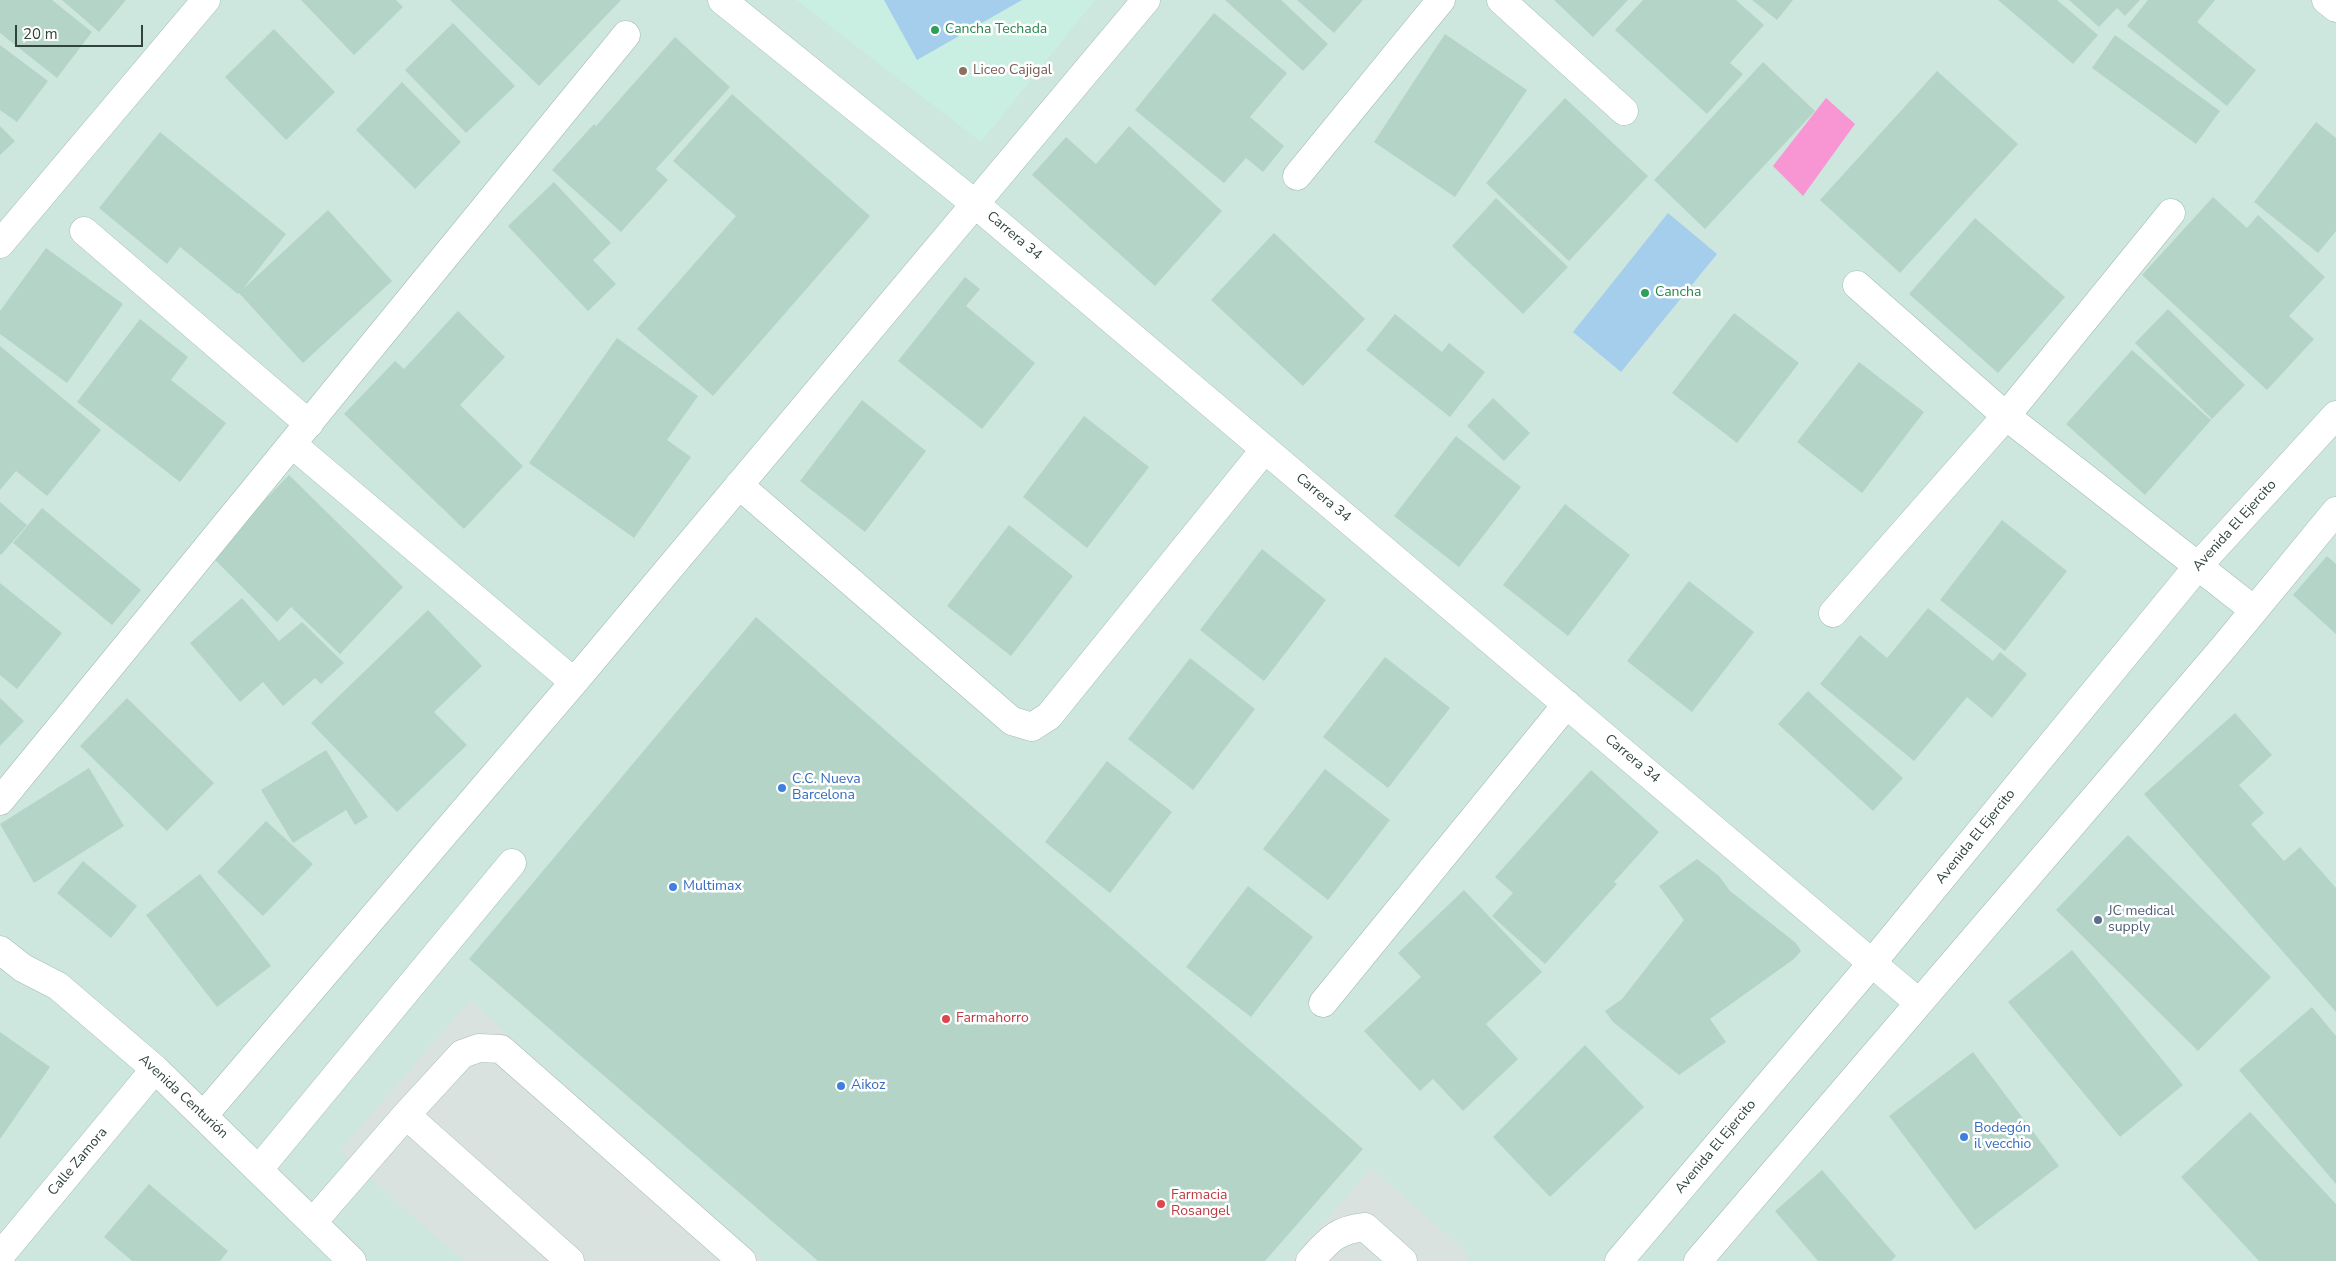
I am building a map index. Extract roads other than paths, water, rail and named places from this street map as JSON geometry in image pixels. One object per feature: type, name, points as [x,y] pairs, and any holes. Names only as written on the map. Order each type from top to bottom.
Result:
[{"type":"street","points":[[0,244],[206,0]]},
{"type":"street","name":"Carrera 34","points":[[722,0],[974,203],[1918,1002]]},
{"type":"street","points":[[204,1115],[574,682],[1146,0]]},
{"type":"street","points":[[1297,176],[1442,0]]},
{"type":"street","points":[[1500,0],[1624,111]]},
{"type":"street","points":[[2326,0],[2336,8]]},
{"type":"street","points":[[0,801],[626,35]]},
{"type":"street","points":[[1833,613],[2006,416],[2171,213]]},
{"type":"street","points":[[84,231],[300,434],[574,682]]},
{"type":"street","points":[[1857,285],[2006,416],[2254,610]]},
{"type":"street","name":"Avenida El Ejercito","points":[[1619,1261],[1872,963],[2198,566],[2336,415]]},
{"type":"street","points":[[739,485],[1012,721],[1032,727],[1049,716],[1265,449]]},
{"type":"street","points":[[1698,1261],[2336,512]]},
{"type":"street","points":[[1322,1003],[1567,704]]},
{"type":"street","points":[[259,1168],[512,863]]},
{"type":"street","name":"Avenida Centurión","points":[[0,950],[12,967],[58,986],[155,1069],[259,1168],[352,1261]]},
{"type":"street","points":[[313,1222],[462,1054],[479,1048],[501,1049],[742,1261]]},
{"type":"street","name":"Calle Zamora","points":[[0,1256],[155,1069]]},
{"type":"street","points":[[406,1115],[570,1261]]},
{"type":"street","points":[[1310,1261],[1331,1237],[1349,1229],[1365,1227],[1402,1261]]},
{"type":"place","name":"Cancha Techada","points":[[935,30]]},
{"type":"place","name":"Liceo Cajigal","points":[[963,71]]},
{"type":"place","name":"Cancha","points":[[1645,293]]},
{"type":"place","name":"C.C. Nueva Barcelona","points":[[782,788]]},
{"type":"place","name":"Multimax","points":[[673,887]]},
{"type":"place","name":"JC medical supply","points":[[2098,920]]},
{"type":"place","name":"Farmahorro","points":[[946,1019]]},
{"type":"place","name":"Aikoz","points":[[841,1086]]},
{"type":"place","name":"Bodegón il vecchio","points":[[1964,1137]]},
{"type":"place","name":"Farmacia Rosangel","points":[[1161,1204]]}]
